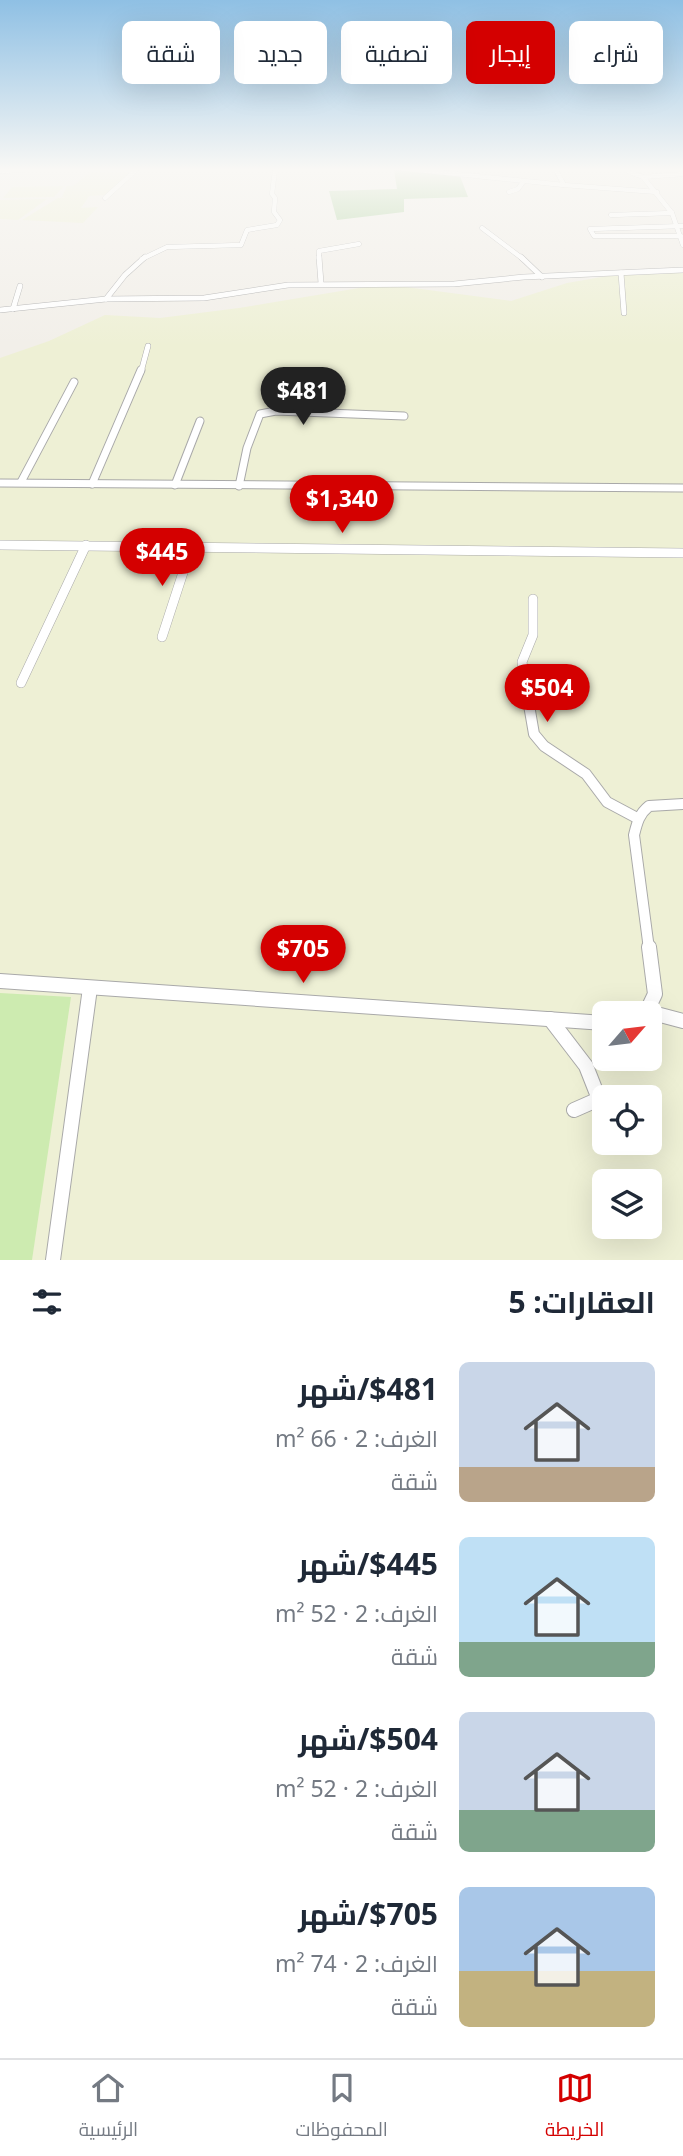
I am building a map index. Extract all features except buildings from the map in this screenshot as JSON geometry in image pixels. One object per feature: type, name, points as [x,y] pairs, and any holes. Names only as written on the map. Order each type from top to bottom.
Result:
[{"type":"street","points":[[106,299],[134,265],[157,250],[167,247],[240,245],[247,230],[254,229]]},
{"type":"street","points":[[483,229],[519,255],[542,277]]},
{"type":"street","points":[[596,229],[590,229],[594,236],[681,236]]},
{"type":"street","points":[[680,229],[683,244]]},
{"type":"street","points":[[321,283],[320,251],[359,243]]},
{"type":"street","points":[[0,310],[106,299],[204,298],[267,287],[321,283],[454,284],[683,270]]},
{"type":"street","points":[[621,273],[624,284],[621,308],[624,313]]},
{"type":"street","points":[[13,309],[20,286]]},
{"type":"street","points":[[92,484],[139,379],[148,346]]},
{"type":"street","points":[[21,482],[74,382]]},
{"type":"street","points":[[239,486],[247,448],[260,414],[276,411],[404,416]]},
{"type":"street","points":[[175,485],[200,421]]},
{"type":"street","points":[[0,483],[683,488]]},
{"type":"street","points":[[0,545],[683,553]]},
{"type":"street","points":[[21,683],[86,545]]},
{"type":"street","points":[[162,637],[191,548]]},
{"type":"street","points":[[533,599],[533,635],[522,665],[534,734],[544,746],[586,774],[607,802],[637,818]]},
{"type":"street","points":[[652,1001],[655,994],[649,929],[634,835],[637,818],[645,809],[657,803],[683,804]]},
{"type":"street","points":[[0,981],[592,1022]]},
{"type":"street","points":[[53,1260],[90,988]]},
{"type":"street","points":[[662,1016],[683,1021]]},
{"type":"street","points":[[550,1019],[583,1058],[595,1080],[599,1099],[574,1110]]},
{"type":"green space","points":[[683,270],[683,1260],[0,1260],[0,358],[49,341],[105,315],[160,318],[383,284],[511,301],[567,283],[625,273]]},
{"type":"green space","points":[[0,993],[71,997],[32,1260],[0,1260]]}]
